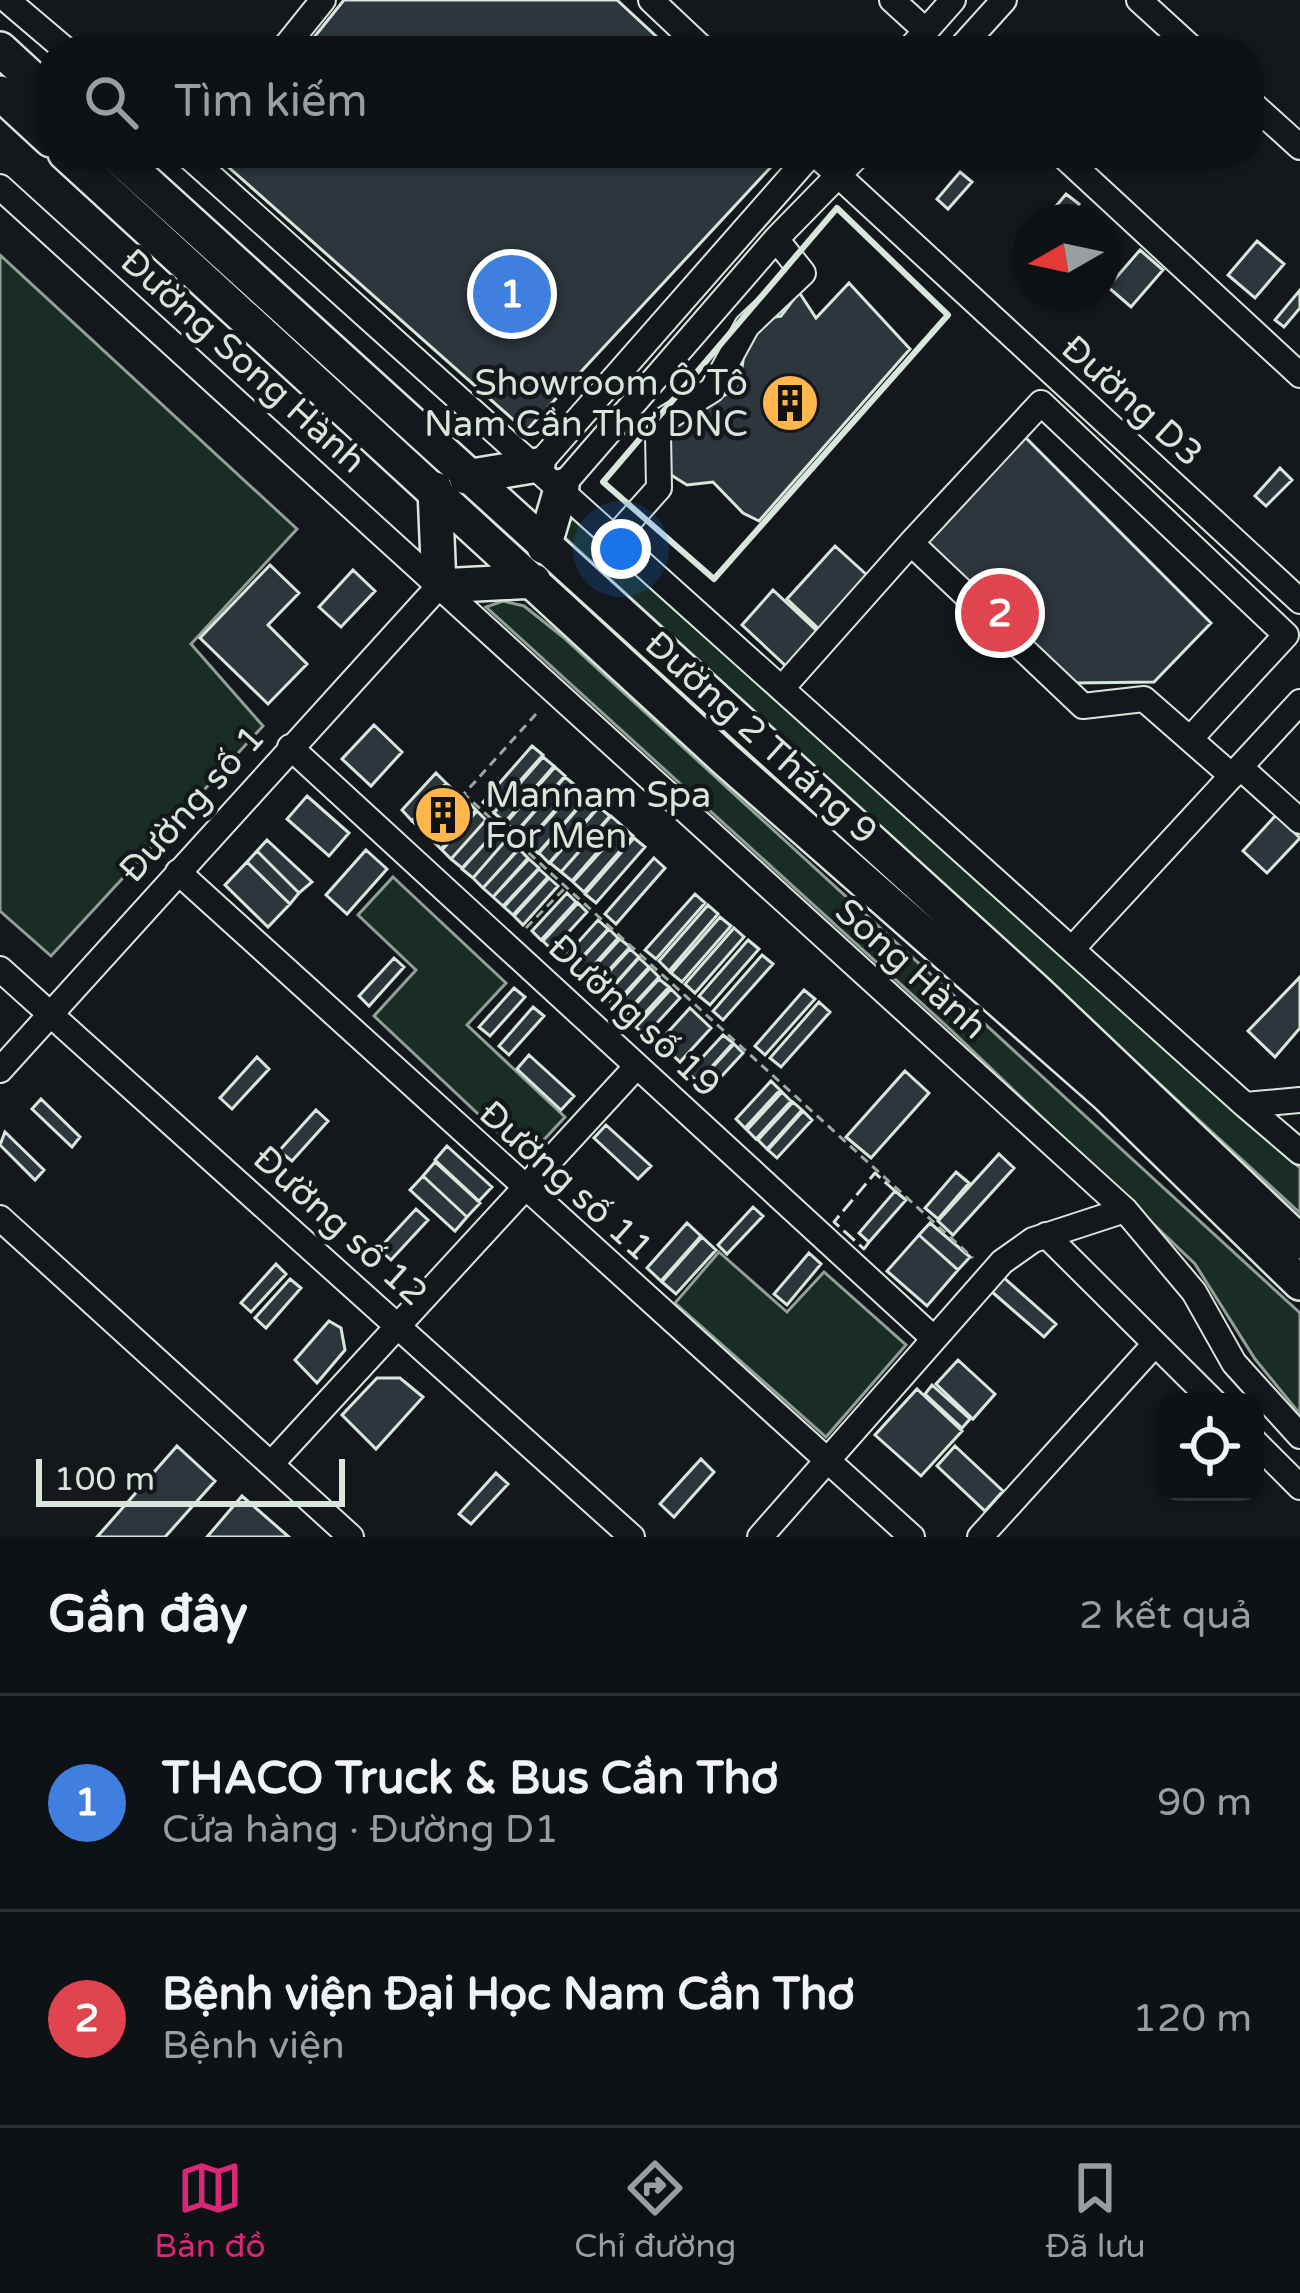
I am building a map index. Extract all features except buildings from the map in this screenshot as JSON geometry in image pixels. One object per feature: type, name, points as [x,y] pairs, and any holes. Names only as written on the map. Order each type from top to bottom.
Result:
[{"type":"highway","points":[[0,50],[36,82]]},
{"type":"highway","points":[[0,93],[36,126]]},
{"type":"highway","name":"Đường 2 Tháng 9","points":[[82,168],[451,483],[544,547],[1036,991],[1300,1242]]},
{"type":"highway","name":"Đường 2 Tháng 9","points":[[128,168],[451,483],[534,581],[724,758],[1106,1094],[1300,1282]]},
{"type":"highway","points":[[534,581],[439,586],[451,483],[550,475],[544,547]]},
{"type":"street","points":[[7,0],[49,36]]},
{"type":"street","points":[[294,36],[323,0]]},
{"type":"street","points":[[651,0],[689,36]]},
{"type":"street","points":[[892,0],[926,32]]},
{"type":"street","points":[[922,36],[953,0]]},
{"type":"street","points":[[972,36],[1004,0]]},
{"type":"street","points":[[1139,0],[1179,36]]},
{"type":"street","points":[[1264,114],[1300,147]]},
{"type":"street","points":[[206,168],[1300,1152]]},
{"type":"street","points":[[550,475],[801,168]]},
{"type":"street","name":"Đường D3","points":[[827,168],[1300,601]]},
{"type":"street","points":[[550,475],[846,168]]},
{"type":"street","points":[[1076,168],[1300,375]]},
{"type":"street","name":"Đường Song Hành","points":[[0,188],[439,586]]},
{"type":"street","points":[[616,536],[659,488],[658,434],[665,419],[712,390],[747,326],[803,273],[776,239]]},
{"type":"street","points":[[783,687],[1041,403],[1286,635],[1190,740]]},
{"type":"street","points":[[911,543],[1083,706],[1144,699],[1190,740],[1300,821]]},
{"type":"street","name":"Đường số 1","points":[[0,1070],[439,586]]},
{"type":"street","name":"Song Hành","points":[[439,586],[1125,1210],[1194,1292],[1234,1363],[1300,1436]]},
{"type":"street","points":[[1072,949],[1300,702]]},
{"type":"street","name":"Đường số 19","points":[[290,747],[931,1336]]},
{"type":"street","name":"Đường số 11","points":[[178,872],[912,1537]]},
{"type":"street","name":"Đường số 12","points":[[0,969],[632,1537]]},
{"type":"street","points":[[272,1464],[637,1066]]},
{"type":"street","points":[[1245,1105],[1300,1100]]},
{"type":"street","points":[[760,1537],[931,1336],[1002,1262],[1046,1235],[1125,1210]]},
{"type":"street","points":[[0,1218],[351,1537]]},
{"type":"street","points":[[1046,1235],[1205,1393]]},
{"type":"street","points":[[980,1537],[1155,1344]]},
{"type":"street","points":[[1264,1451],[1300,1487]]},
{"type":"path","points":[[536,714],[464,794],[983,1267]]},
{"type":"path","points":[[519,935],[566,887]]},
{"type":"green space","points":[[0,255],[297,529],[191,644],[263,726],[51,956],[0,911]]},
{"type":"green space","points":[[572,518],[1300,1168],[1300,1213],[561,534]]},
{"type":"green space","points":[[503,601],[524,606],[563,637],[1300,1313],[1300,1414],[1255,1359],[1195,1264],[952,1031],[486,607]]},
{"type":"green space","points":[[393,877],[506,983],[467,1025],[565,1117],[526,1159],[374,1016],[416,970],[358,915]]},
{"type":"green space","points":[[719,1252],[787,1312],[824,1272],[906,1345],[826,1437],[675,1303]]},
{"type":"fence","points":[[869,1242],[864,1249],[834,1222],[875,1173],[895,1191]]},
{"type":"wall","points":[[837,208],[948,315],[714,579],[603,482],[837,208]]},
{"type":"place","name":"THACO Truck & Bus Cần Thơ","points":[[512,294]]},
{"type":"place","name":"Showroom Ô Tô Nam Cần Thơ DNC","points":[[790,403]]},
{"type":"place","name":"Bệnh viện Đại Học Nam Cần Thơ","points":[[1000,613]]},
{"type":"place","name":"Mannam Spa For Men","points":[[443,815]]}]
